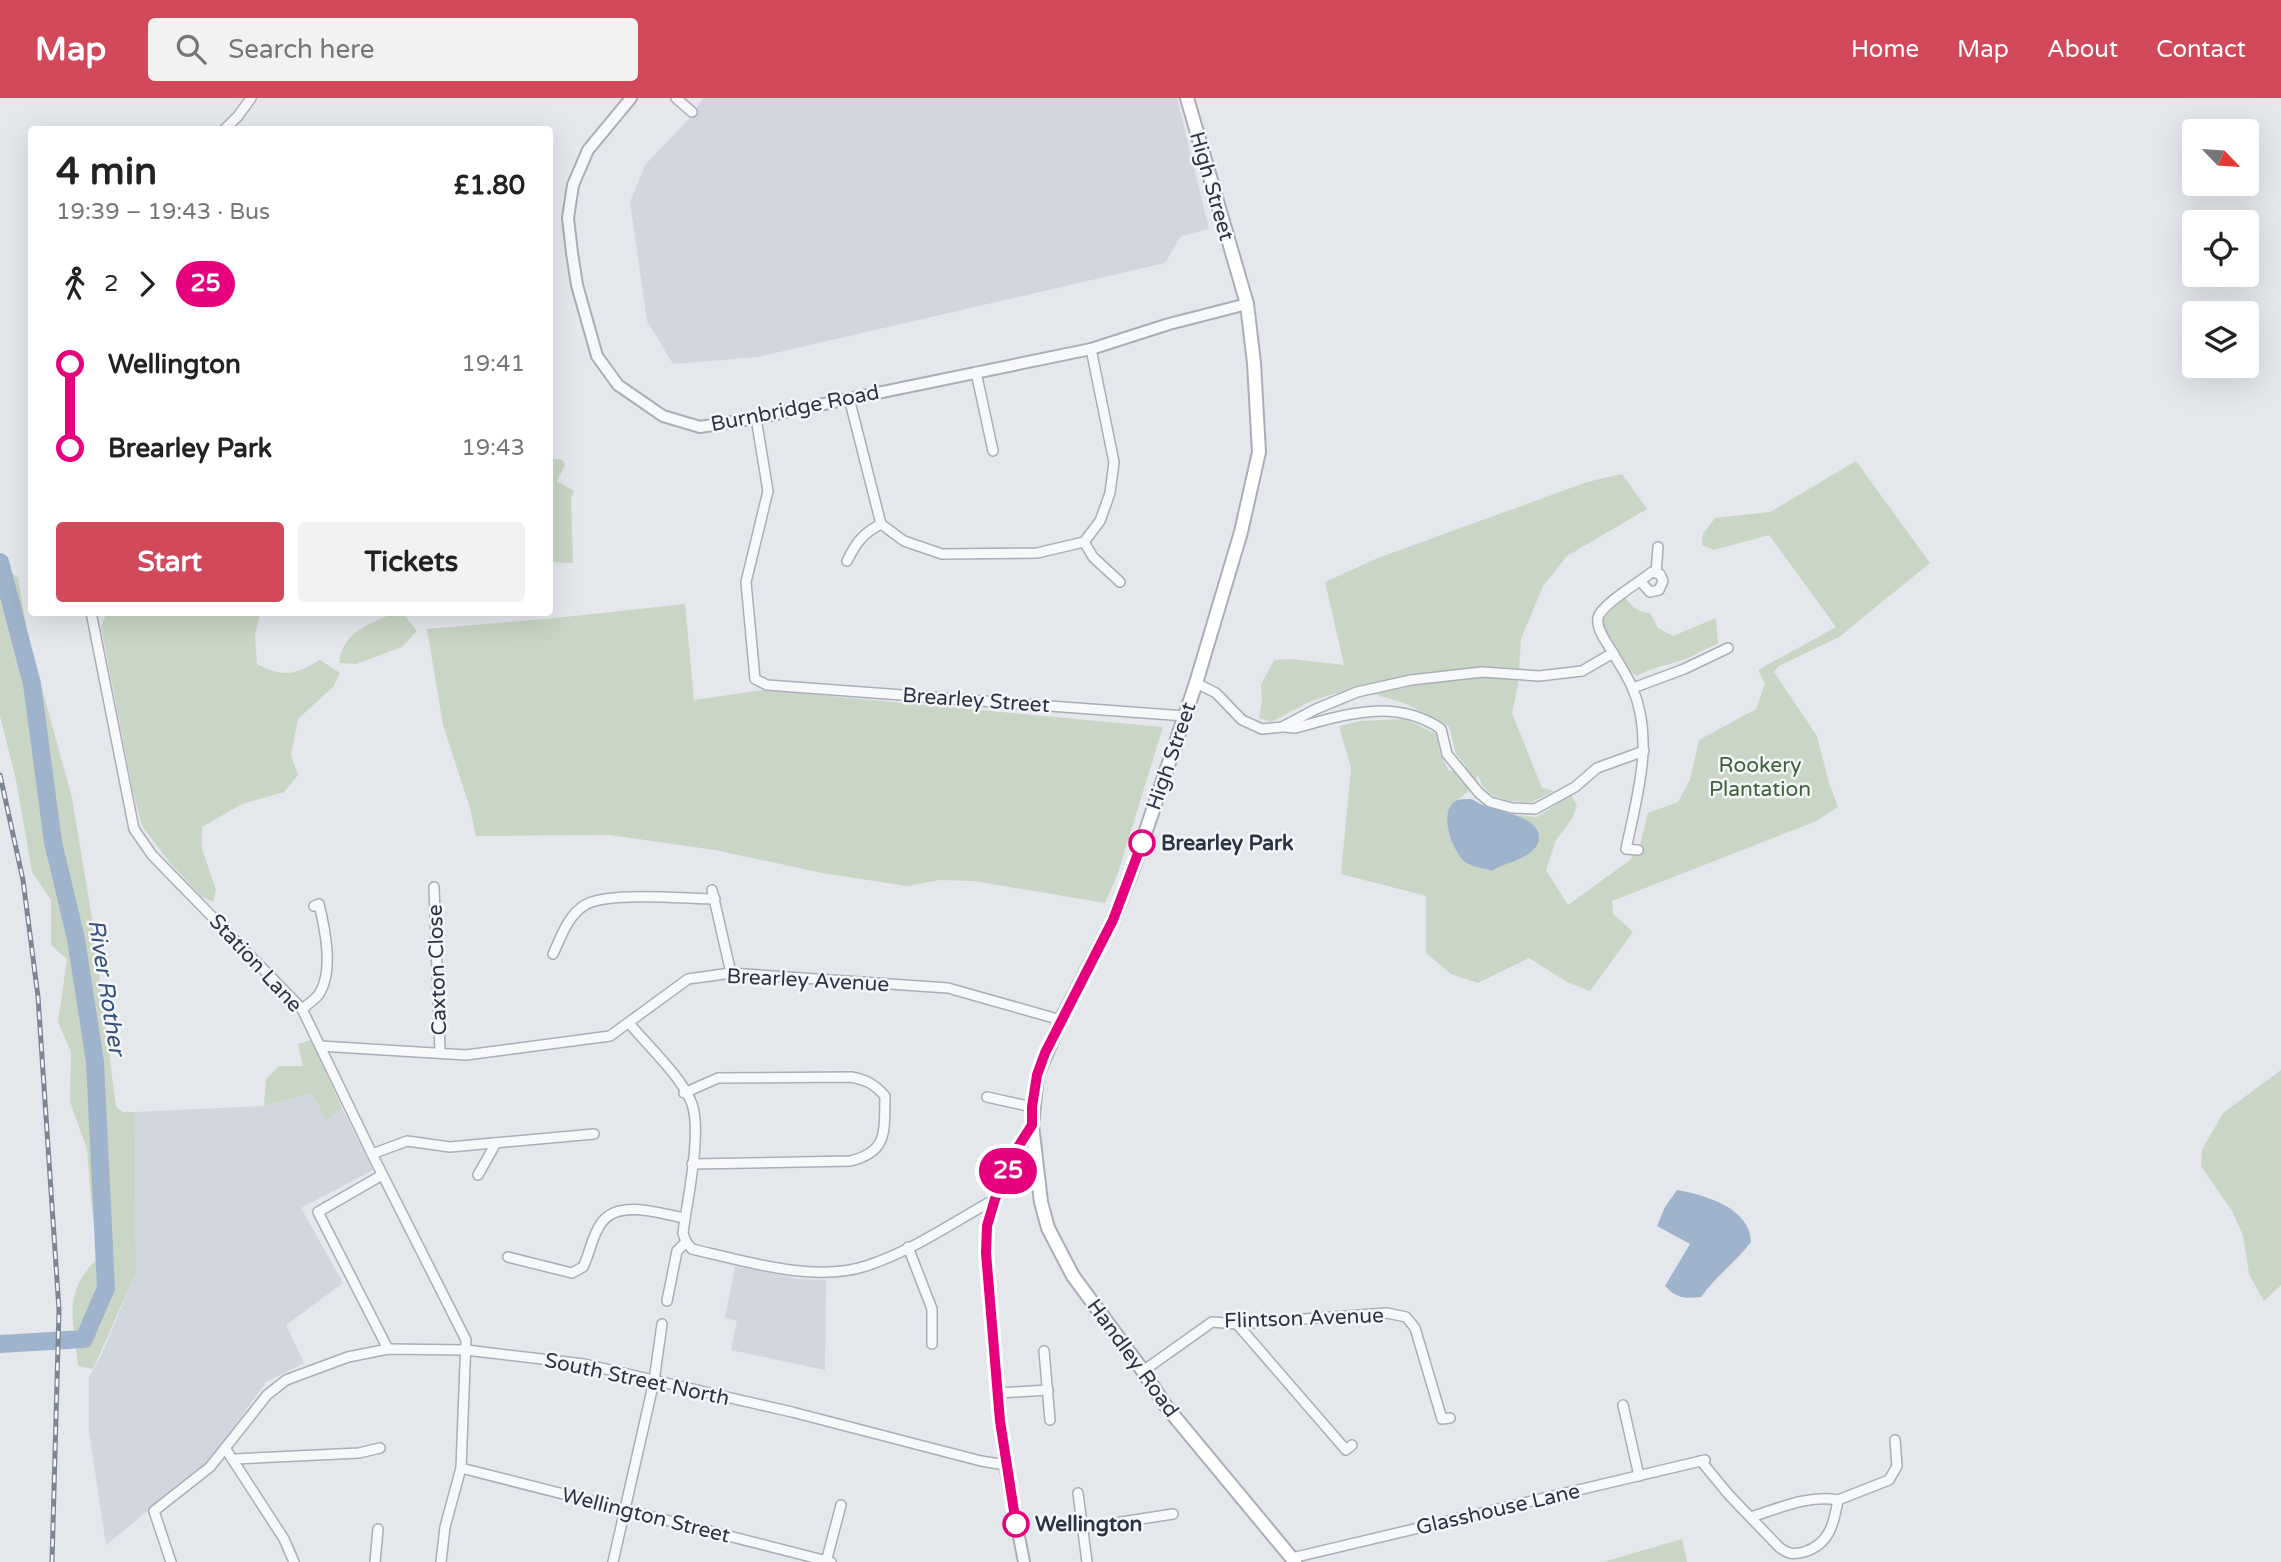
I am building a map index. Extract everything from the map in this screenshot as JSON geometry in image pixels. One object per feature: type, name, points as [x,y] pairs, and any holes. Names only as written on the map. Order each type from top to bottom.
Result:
[{"type":"main road","name":"High Street","points":[[1032,1125],[1037,1075],[1060,1020],[1113,920],[1185,716],[1241,532],[1259,452],[1254,363],[1247,304],[1187,98]]},
{"type":"main road","name":"Handley Road","points":[[1032,1125],[1039,1192],[1048,1228],[1073,1276],[1165,1405],[1293,1560]]},
{"type":"street","points":[[228,126],[251,98]]},
{"type":"street","name":"Burnbridge Road","points":[[631,98],[589,150],[573,184],[568,218],[577,285],[597,356],[618,385],[663,416],[700,426],[757,418],[1091,349],[1169,324],[1247,304]]},
{"type":"street","points":[[676,98],[692,112]]},
{"type":"street","points":[[849,398],[881,524],[904,541],[942,554],[1037,553],[1084,542],[1100,521],[1111,494],[1114,463],[1091,349]]},
{"type":"street","points":[[976,372],[993,451]]},
{"type":"street","name":"Brearley Street","points":[[757,418],[768,491],[746,582],[755,679],[767,685],[1185,716]]},
{"type":"street","points":[[847,561],[857,541],[866,532],[881,524]]},
{"type":"street","points":[[1084,542],[1093,557],[1120,582]]},
{"type":"street","points":[[1656,573],[1658,547]]},
{"type":"street","points":[[1638,850],[1626,849],[1644,761],[1643,724],[1633,688],[1600,631],[1597,620],[1601,610],[1652,572],[1660,574],[1663,581],[1659,590],[1650,592],[1641,582]]},
{"type":"street","name":"Station Lane","points":[[92,616],[138,838],[152,856],[302,1009],[466,1340],[466,1350]]},
{"type":"street","points":[[1633,688],[1684,669],[1728,648]]},
{"type":"street","points":[[1282,727],[1357,692],[1411,680],[1482,672],[1539,676],[1582,671],[1613,653]]},
{"type":"street","points":[[1196,683],[1216,693],[1242,720],[1262,729],[1295,728],[1358,712],[1405,712],[1428,720],[1441,729],[1447,754],[1479,793],[1490,802],[1513,808],[1535,809],[1575,787],[1597,768],[1644,751]]},
{"type":"street","name":"Caxton Close","points":[[434,887],[440,1052]]},
{"type":"street","points":[[553,954],[566,924],[585,904],[609,898],[713,895],[731,973]]},
{"type":"street","points":[[302,1009],[317,997],[324,986],[327,934],[319,904],[314,906]]},
{"type":"street","name":"Brearley Avenue","points":[[320,1046],[466,1055],[610,1036],[688,979],[731,973],[948,988],[1060,1020]]},
{"type":"street","points":[[629,1023],[679,1082],[691,1104],[695,1123],[683,1233],[692,1249],[799,1271],[818,1272],[864,1267],[908,1247],[995,1199]]},
{"type":"street","points":[[684,1093],[718,1078],[851,1077],[867,1080],[884,1096],[884,1133],[878,1147],[865,1157],[845,1161],[692,1164]]},
{"type":"street","points":[[987,1097],[1032,1107]]},
{"type":"street","points":[[1024,1562],[1005,1465],[986,1253],[987,1226],[995,1199],[1018,1147],[1032,1125]]},
{"type":"street","points":[[372,1154],[407,1141],[450,1147],[594,1134]]},
{"type":"street","points":[[478,1175],[496,1143]]},
{"type":"street","points":[[382,1175],[318,1212],[388,1349]]},
{"type":"street","points":[[508,1257],[572,1273],[583,1267],[595,1234],[613,1212],[629,1209],[685,1218]]},
{"type":"street","points":[[667,1301],[677,1251],[686,1242]]},
{"type":"street","points":[[908,1247],[932,1309],[932,1343]]},
{"type":"street","name":"Flintson Avenue","points":[[1143,1371],[1212,1322],[1237,1324],[1387,1313],[1406,1317],[1415,1328],[1442,1419],[1450,1418]]},
{"type":"street","points":[[613,1562],[654,1381],[662,1324]]},
{"type":"street","points":[[1237,1324],[1346,1450],[1352,1445]]},
{"type":"street","name":"South Street North","points":[[173,1562],[154,1511],[210,1467],[267,1395],[286,1380],[348,1357],[388,1349],[466,1350],[584,1364],[1005,1465]]},
{"type":"street","points":[[441,1562],[445,1527],[461,1468],[466,1350]]},
{"type":"street","points":[[1044,1351],[1051,1420]]},
{"type":"street","points":[[998,1394],[1048,1390]]},
{"type":"street","points":[[1623,1405],[1639,1476]]},
{"type":"street","points":[[1838,1500],[1830,1534],[1821,1545],[1795,1555],[1786,1553],[1779,1547],[1751,1517],[1828,1497],[1838,1500],[1889,1480],[1896,1466],[1895,1440]]},
{"type":"street","points":[[225,1448],[235,1459],[284,1539],[294,1562]]},
{"type":"street","points":[[235,1459],[359,1453],[380,1448]]},
{"type":"street","name":"Glasshouse Lane","points":[[1293,1560],[1703,1461],[1729,1495],[1751,1517]]},
{"type":"street","name":"Wellington Street","points":[[461,1468],[828,1562]]},
{"type":"street","points":[[1079,1493],[1087,1562]]},
{"type":"street","points":[[828,1562],[841,1505]]},
{"type":"street","points":[[1083,1528],[1173,1514]]},
{"type":"street","points":[[375,1562],[378,1529]]},
{"type":"shaded area","points":[[703,98],[1177,98],[1209,229],[1181,236],[1165,263],[758,357],[673,364],[647,321],[630,202],[645,165],[688,120]]},
{"type":"shaded area","points":[[312,1094],[326,1121],[342,1108],[373,1170],[301,1208],[343,1283],[286,1325],[304,1363],[266,1382],[210,1460],[106,1545],[89,1431],[89,1377],[101,1356],[136,1273],[135,1112],[264,1106]]},
{"type":"shaded area","points":[[735,1266],[798,1279],[826,1280],[825,1370],[731,1350],[737,1321],[725,1318]]},
{"type":"green space","points":[[553,458],[562,460],[565,465],[557,481],[574,491],[571,499],[573,563],[553,562]]},
{"type":"green space","name":"Rookery Plantation","points":[[1856,461],[1930,563],[1839,637],[1779,666],[1774,672],[1817,736],[1838,807],[1814,822],[1612,901],[1613,914],[1633,932],[1590,991],[1567,982],[1529,958],[1478,983],[1451,974],[1426,953],[1426,896],[1341,874],[1351,768],[1339,726],[1361,721],[1405,719],[1438,735],[1440,753],[1449,771],[1466,766],[1456,754],[1449,726],[1404,703],[1353,688],[1311,701],[1271,722],[1259,718],[1261,685],[1274,660],[1292,659],[1344,665],[1325,582],[1378,558],[1587,482],[1622,474],[1647,509],[1567,556],[1543,586],[1521,639],[1518,685],[1512,713],[1542,788],[1554,791],[1532,802],[1510,801],[1494,796],[1483,787],[1478,775],[1470,790],[1450,806],[1456,849],[1467,861],[1492,871],[1507,862],[1526,856],[1535,826],[1515,815],[1537,817],[1571,795],[1577,805],[1572,819],[1556,840],[1546,870],[1568,905],[1630,860],[1640,845],[1648,813],[1678,802],[1690,780],[1699,740],[1756,709],[1765,684],[1758,670],[1836,627],[1769,535],[1714,550],[1702,545],[1703,534],[1715,518],[1770,512]]},
{"type":"green space","points":[[0,563],[18,578],[28,637],[72,798],[92,918],[116,1107],[123,1112],[135,1112],[136,1273],[93,1369],[78,1366],[73,1320],[79,1283],[99,1257],[87,1149],[70,1102],[71,1052],[58,1022],[67,959],[51,945],[51,900],[32,872],[16,780],[0,716]]},
{"type":"green space","points":[[1624,596],[1637,609],[1650,613],[1658,628],[1673,636],[1716,618],[1718,643],[1686,659],[1637,676],[1631,672],[1602,624],[1606,609]]},
{"type":"green space","name":"Brearley Park","points":[[685,604],[694,700],[763,690],[1163,727],[1118,873],[1105,903],[974,881],[940,880],[907,886],[822,873],[715,850],[610,835],[476,836],[470,808],[443,725],[427,629]]},
{"type":"green space","points":[[105,616],[259,616],[255,636],[257,664],[274,671],[289,673],[320,660],[340,673],[333,687],[298,719],[291,755],[298,775],[284,792],[242,804],[202,827],[202,849],[216,890],[213,902],[201,896],[171,864],[142,826],[101,627]]},
{"type":"green space","points":[[388,616],[405,616],[417,631],[402,647],[356,664],[339,663],[341,652],[351,636]]},
{"type":"green space","points":[[311,1040],[342,1108],[326,1121],[312,1094],[264,1106],[266,1079],[279,1066],[303,1066],[298,1044]]},
{"type":"green space","points":[[2281,1070],[2281,1285],[2264,1301],[2249,1274],[2243,1235],[2232,1211],[2201,1166],[2202,1150],[2223,1113]]},
{"type":"green space","points":[[1682,1539],[1687,1562],[1603,1562],[1610,1560]]},
{"type":"water","points":[[1471,799],[1527,820],[1538,831],[1539,838],[1535,848],[1523,857],[1492,871],[1465,862],[1453,843],[1447,819],[1448,811],[1455,801]]},
{"type":"water","points":[[1677,1190],[1701,1195],[1724,1205],[1743,1220],[1749,1230],[1751,1242],[1701,1297],[1681,1297],[1665,1286],[1690,1244],[1657,1226],[1665,1207]]},
{"type":"waterway","name":"River Rother","points":[[0,562],[32,684],[53,842],[76,939],[95,1062],[106,1288],[84,1339],[0,1344]]},
{"type":"railway","points":[[0,775],[23,880],[38,997],[59,1310],[52,1562]]},
{"type":"bus line","name":"25","points":[[1016,1524],[1000,1421],[986,1253],[987,1226],[995,1199],[1018,1147],[1032,1125],[1037,1075],[1045,1053],[1113,920],[1142,843]]},
{"type":"place","name":"Brearley Park","points":[[1142,843]]},
{"type":"place","name":"Wellington","points":[[1016,1524]]}]
